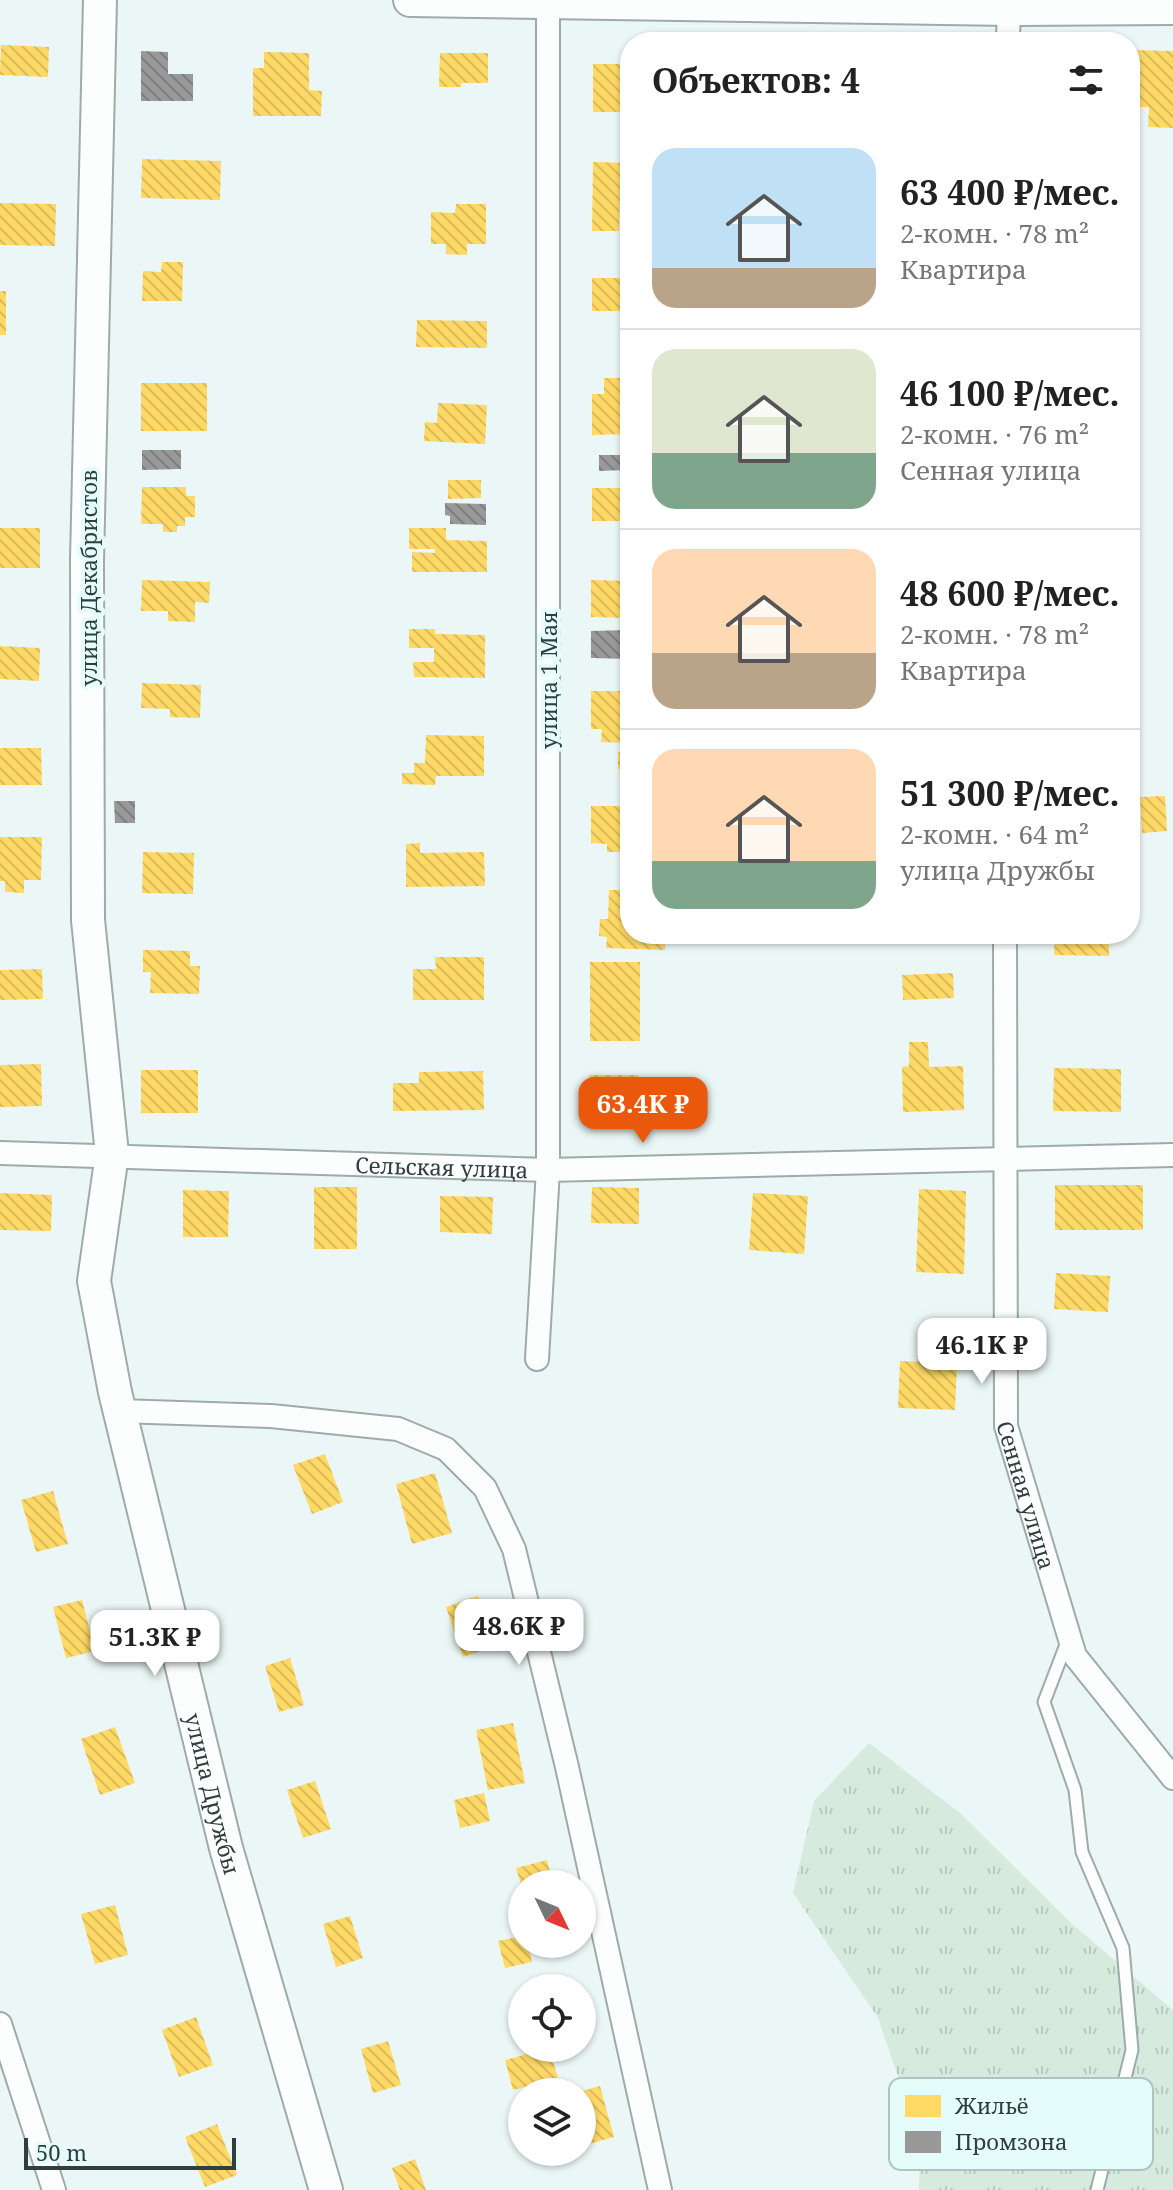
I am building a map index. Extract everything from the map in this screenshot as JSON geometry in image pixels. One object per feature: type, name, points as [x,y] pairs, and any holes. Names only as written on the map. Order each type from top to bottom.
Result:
[{"type":"street","name":"улица Декабристов","points":[[100,0],[87,560],[88,920],[112,1154]]},
{"type":"street","points":[[410,0],[1173,8]]},
{"type":"street","name":"улица 1 Мая","points":[[537,1359],[548,1170],[548,2]]},
{"type":"street","points":[[1008,32],[1009,4]]},
{"type":"street","name":"Сенная улица","points":[[1005,944],[1006,1426],[1075,1656],[1173,1778]]},
{"type":"street","name":"Сельская улица","points":[[0,1153],[112,1154],[548,1170],[1173,1155]]},
{"type":"street","name":"улица Дружбы","points":[[112,1154],[94,1281],[119,1411],[226,1848],[326,2190]]},
{"type":"street","points":[[119,1411],[271,1416],[398,1429],[446,1449],[485,1488],[514,1549],[567,1767],[660,2190]]},
{"type":"street","points":[[0,2024],[54,2190]]},
{"type":"lane","points":[[1070,1634],[1044,1702],[1075,1790],[1082,1852],[1123,1948],[1132,2050],[1125,2078]]},
{"type":"lane","points":[[1097,2190],[1102,2170]]},
{"type":"green space","points":[[869,1743],[960,1813],[1072,1924],[1173,2010],[1173,2190],[919,2190],[919,2170],[1153,2170],[1153,2078],[898,2078],[878,2018],[793,1893],[814,1801]]},
{"type":"building: Жильё","points":[[1,45],[49,47],[48,77],[0,75]]},
{"type":"building: Жильё","points":[[1140,50],[1173,51],[1173,128],[1148,127],[1149,107],[1140,107]]},
{"type":"building: Жильё","points":[[264,52],[309,53],[309,90],[322,91],[321,116],[253,116],[253,68],[264,68]]},
{"type":"building: Жильё","points":[[440,53],[488,53],[488,83],[439,87]]},
{"type":"building: Жильё","points":[[593,64],[620,64],[620,112],[593,112]]},
{"type":"building: Жильё","points":[[142,159],[221,161],[220,200],[141,198]]},
{"type":"building: Жильё","points":[[593,162],[620,163],[619,231],[592,231]]},
{"type":"building: Жильё","points":[[0,203],[56,204],[55,246],[0,245]]},
{"type":"building: Жильё","points":[[456,204],[486,204],[486,244],[467,244],[467,255],[446,254],[446,244],[431,244],[431,212],[455,213]]},
{"type":"building: Жильё","points":[[162,262],[183,262],[182,301],[142,301],[143,271],[161,272]]},
{"type":"building: Жильё","points":[[592,278],[620,278],[620,311],[592,311]]},
{"type":"building: Жильё","points":[[0,291],[6,291],[6,335],[0,335]]},
{"type":"building: Жильё","points":[[417,320],[487,321],[487,348],[416,347]]},
{"type":"building: Жильё","points":[[604,378],[620,378],[620,434],[592,435],[592,394],[604,394]]},
{"type":"building: Жильё","points":[[141,383],[207,383],[207,431],[141,431]]},
{"type":"building: Жильё","points":[[438,403],[487,405],[485,444],[424,441],[425,422],[437,423]]},
{"type":"building: Жильё","points":[[448,480],[481,480],[481,498],[448,499]]},
{"type":"building: Жильё","points":[[142,487],[186,487],[186,496],[195,496],[195,517],[185,517],[185,526],[177,526],[177,532],[163,532],[163,524],[141,524]]},
{"type":"building: Жильё","points":[[592,488],[620,488],[620,521],[592,521]]},
{"type":"building: Жильё","points":[[0,528],[40,528],[40,568],[0,568]]},
{"type":"building: Жильё","points":[[409,528],[446,528],[446,540],[487,541],[487,572],[412,572],[412,552],[435,553],[435,549],[409,549]]},
{"type":"building: Жильё","points":[[142,580],[210,582],[209,603],[195,602],[195,622],[168,621],[168,611],[141,611]]},
{"type":"building: Жильё","points":[[591,580],[620,581],[620,618],[591,617]]},
{"type":"building: Жильё","points":[[409,629],[435,629],[435,634],[485,635],[485,678],[414,677],[413,662],[434,662],[434,648],[409,648]]},
{"type":"building: Жильё","points":[[0,646],[40,648],[39,681],[0,679]]},
{"type":"building: Жильё","points":[[142,683],[201,685],[200,718],[170,717],[170,709],[141,708]]},
{"type":"building: Жильё","points":[[591,691],[620,691],[620,743],[601,742],[602,729],[591,729]]},
{"type":"building: Жильё","points":[[426,735],[484,736],[484,776],[436,776],[435,785],[402,784],[402,773],[414,773],[414,763],[425,763]]},
{"type":"building: Жильё","points":[[0,748],[41,748],[42,785],[0,785]]},
{"type":"building: Жильё","points":[[1165,796],[1167,831],[1142,833],[1140,797]]},
{"type":"building: Жильё","points":[[591,806],[620,806],[620,852],[607,852],[607,844],[591,843]]},
{"type":"building: Жильё","points":[[0,837],[42,837],[41,880],[24,880],[24,893],[5,892],[5,881],[0,881]]},
{"type":"building: Жильё","points":[[420,843],[420,853],[484,852],[485,886],[406,887],[406,844]]},
{"type":"building: Жильё","points":[[143,852],[194,853],[193,894],[142,893]]},
{"type":"building: Жильё","points":[[609,890],[620,890],[620,944],[665,944],[665,950],[606,948],[607,937],[599,936],[600,919],[608,919]]},
{"type":"building: Жильё","points":[[1055,944],[1109,944],[1109,956],[1054,955]]},
{"type":"building: Жильё","points":[[143,950],[190,951],[190,966],[200,966],[199,994],[150,993],[151,972],[143,972]]},
{"type":"building: Жильё","points":[[435,957],[484,957],[484,1000],[413,1000],[413,969],[436,969]]},
{"type":"building: Жильё","points":[[590,962],[640,962],[640,1041],[590,1041]]},
{"type":"building: Жильё","points":[[42,969],[43,999],[0,1000],[0,970]]},
{"type":"building: Жильё","points":[[953,973],[954,998],[903,1000],[902,975]]},
{"type":"building: Жильё","points":[[909,1042],[928,1042],[929,1067],[963,1066],[964,1110],[903,1112],[902,1067],[909,1066]]},
{"type":"building: Жильё","points":[[41,1064],[42,1106],[0,1107],[0,1065]]},
{"type":"building: Жильё","points":[[1054,1068],[1121,1069],[1121,1112],[1053,1111]]},
{"type":"building: Жильё","points":[[141,1070],[198,1070],[198,1113],[141,1113]]},
{"type":"building: Жильё","points":[[483,1071],[484,1110],[393,1111],[393,1083],[419,1083],[419,1072]]},
{"type":"building: Жильё","points":[[589,1075],[639,1075],[639,1116],[590,1116]]},
{"type":"building: Жильё","points":[[1055,1185],[1143,1185],[1143,1230],[1055,1230]]},
{"type":"building: Жильё","points":[[314,1187],[357,1187],[357,1249],[314,1249]]},
{"type":"building: Жильё","points":[[592,1187],[639,1188],[639,1224],[591,1223]]},
{"type":"building: Жильё","points":[[919,1189],[966,1191],[964,1274],[916,1272]]},
{"type":"building: Жильё","points":[[183,1190],[229,1191],[228,1237],[183,1237]]},
{"type":"building: Жильё","points":[[0,1193],[52,1195],[51,1231],[0,1230]]},
{"type":"building: Жильё","points":[[753,1193],[808,1196],[804,1254],[749,1250]]},
{"type":"building: Жильё","points":[[440,1196],[493,1197],[492,1234],[440,1232]]},
{"type":"building: Жильё","points":[[1056,1273],[1110,1276],[1108,1312],[1054,1309]]},
{"type":"building: Жильё","points":[[900,1361],[957,1363],[955,1410],[898,1408]]},
{"type":"building: Жильё","points":[[325,1454],[343,1502],[312,1514],[293,1465]]},
{"type":"building: Жильё","points":[[435,1473],[452,1533],[412,1544],[396,1484]]},
{"type":"building: Жильё","points":[[53,1491],[68,1544],[36,1552],[21,1500]]},
{"type":"building: Жильё","points":[[478,1596],[495,1646],[463,1657],[446,1607]]},
{"type":"building: Жильё","points":[[82,1600],[95,1651],[66,1658],[53,1607]]},
{"type":"building: Жильё","points":[[290,1658],[304,1705],[279,1712],[265,1666]]},
{"type":"building: Жильё","points":[[513,1723],[525,1783],[488,1790],[476,1730]]},
{"type":"building: Жильё","points":[[115,1727],[135,1783],[100,1795],[81,1739]]},
{"type":"building: Жильё","points":[[315,1781],[331,1829],[303,1838],[287,1790]]},
{"type":"building: Жильё","points":[[484,1793],[490,1821],[460,1828],[454,1800]]},
{"type":"building: Жильё","points":[[547,1860],[550,1870],[517,1870]]},
{"type":"building: Жильё","points":[[115,1905],[128,1955],[95,1964],[81,1914]]},
{"type":"building: Жильё","points":[[350,1916],[363,1958],[336,1967],[323,1924]]},
{"type":"building: Жильё","points":[[508,1939],[508,1958],[531,1958],[532,1962],[505,1968],[498,1941]]},
{"type":"building: Жильё","points":[[196,2017],[213,2065],[179,2077],[162,2030]]},
{"type":"building: Жильё","points":[[388,2041],[401,2085],[373,2093],[361,2049]]},
{"type":"building: Жильё","points":[[505,2060],[553,2062],[558,2078],[510,2078]]},
{"type":"building: Жильё","points":[[600,2086],[614,2137],[596,2142],[596,2087]]},
{"type":"building: Жильё","points":[[217,2124],[237,2175],[205,2187],[185,2137]]},
{"type":"building: Жильё","points":[[415,2159],[426,2190],[400,2190],[392,2168]]},
{"type":"building: Промзона","points":[[141,51],[168,52],[168,74],[193,74],[193,101],[141,101]]},
{"type":"building: Промзона","points":[[142,450],[181,450],[181,469],[142,470]]},
{"type":"building: Промзона","points":[[599,455],[620,455],[620,470],[599,471]]},
{"type":"building: Промзона","points":[[445,503],[486,504],[486,525],[450,524],[450,516],[445,515]]},
{"type":"building: Промзона","points":[[620,630],[620,659],[591,658],[591,631]]},
{"type":"building: Промзона","points":[[114,801],[135,801],[135,823],[115,823]]}]
